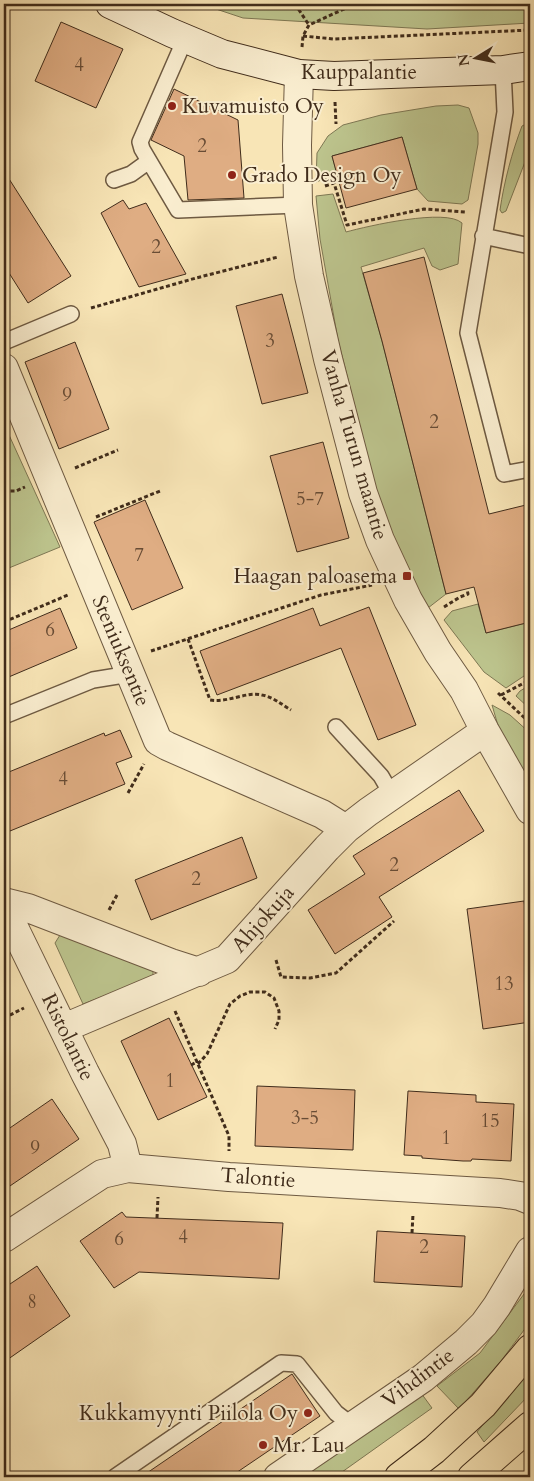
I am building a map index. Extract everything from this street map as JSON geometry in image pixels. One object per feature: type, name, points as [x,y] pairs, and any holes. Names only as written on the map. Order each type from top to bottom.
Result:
[{"type":"main road","points":[[399,1477],[434,1450],[482,1405],[530,1349]]},
{"type":"main road","points":[[472,1477],[530,1426]]},
{"type":"street","name":"Kauppalantie","points":[[110,4],[222,54],[299,74],[334,76],[503,70],[530,66]]},
{"type":"street","name":"Vanha Turun maantie","points":[[299,74],[297,164],[307,196],[309,276],[328,359],[364,493],[380,540],[408,600],[438,652],[464,690],[484,732],[530,810]]},
{"type":"street","name":"Steniuksentie","points":[[4,368],[158,741],[322,814],[346,829]]},
{"type":"street","name":"Ahjokuja","points":[[64,1028],[227,959],[346,829],[484,732]]},
{"type":"street","points":[[4,902],[28,908],[199,972]]},
{"type":"street","name":"Ristolantie","points":[[4,907],[122,1144],[128,1168]]},
{"type":"street","name":"Talontie","points":[[4,1238],[102,1174],[128,1168],[229,1177],[500,1193],[520,1196],[530,1200]]},
{"type":"street","name":"Vihdintie","points":[[278,1477],[423,1378],[466,1342],[484,1324],[497,1306],[530,1250]]},
{"type":"lane","points":[[185,39],[140,142],[142,149],[178,210],[307,196]]},
{"type":"lane","points":[[503,70],[505,112],[468,333],[504,474],[530,469]]},
{"type":"lane","points":[[114,180],[131,174],[149,161]]},
{"type":"lane","points":[[483,236],[530,246]]},
{"type":"lane","points":[[4,342],[71,314]]},
{"type":"lane","points":[[4,716],[94,680],[128,670]]},
{"type":"lane","points":[[336,727],[381,776],[392,795]]},
{"type":"lane","points":[[115,1477],[281,1363],[297,1364],[336,1413],[353,1426]]},
{"type":"path","points":[[295,4],[309,25],[355,4]]},
{"type":"path","points":[[303,36],[334,39],[530,30]]},
{"type":"path","points":[[307,196],[334,184],[347,225],[424,209],[487,214]]},
{"type":"path","points":[[71,314],[279,256]]},
{"type":"path","points":[[49,478],[118,450]]},
{"type":"path","points":[[102,515],[160,492]]},
{"type":"path","points":[[4,622],[93,585]]},
{"type":"path","points":[[128,670],[144,654],[321,595],[375,585]]},
{"type":"path","points":[[188,639],[210,700],[220,702],[260,694],[273,699],[290,710]]},
{"type":"path","points":[[501,695],[530,680]]},
{"type":"path","points":[[128,793],[145,762]]},
{"type":"path","points":[[276,960],[281,977],[310,978],[336,972],[394,921]]},
{"type":"path","points":[[164,987],[229,1136],[229,1177]]},
{"type":"path","points":[[191,1065],[198,1063],[207,1054],[230,1004],[240,996],[250,992],[265,992],[274,998],[279,1011],[276,1029]]},
{"type":"path","points":[[157,1218],[158,1192]]},
{"type":"path","points":[[412,1233],[413,1210]]},
{"type":"green space","points":[[201,4],[530,4],[530,23],[427,29],[243,18]]},
{"type":"green space","points":[[458,105],[469,108],[478,133],[478,144],[468,200],[462,204],[428,201],[417,189],[402,137],[332,156],[337,174],[316,182],[317,153],[328,136],[343,125],[381,115],[436,106]]},
{"type":"green space","points":[[530,122],[530,149],[506,211],[502,213],[500,210],[504,189],[515,146],[522,126]]},
{"type":"green space","points":[[333,194],[346,232],[424,218],[440,217],[462,223],[458,264],[440,270],[432,266],[424,248],[361,267],[382,341],[446,594],[428,608],[386,524],[338,340],[320,239],[316,196]]},
{"type":"green space","points":[[4,424],[60,547],[4,570]]},
{"type":"green space","points":[[478,604],[486,633],[530,622],[530,672],[506,688],[484,672],[444,620],[452,611]]},
{"type":"green space","points":[[530,685],[530,709],[516,696]]},
{"type":"green space","points":[[492,705],[510,715],[530,733],[530,792],[504,746]]},
{"type":"green space","points":[[60,935],[153,970],[153,977],[83,1004],[55,943]]},
{"type":"green space","points":[[530,1286],[530,1322],[501,1361],[459,1409],[437,1386],[480,1353]]},
{"type":"green space","points":[[530,1367],[530,1394],[484,1442],[477,1432]]},
{"type":"green space","points":[[421,1393],[432,1408],[335,1477],[295,1477]]},
{"type":"building","points":[[61,22],[123,49],[96,108],[35,81]]},
{"type":"building","points":[[174,89],[238,120],[244,198],[188,200],[184,156],[151,140]]},
{"type":"building","points":[[402,137],[417,189],[346,208],[332,156]]},
{"type":"building","points":[[4,171],[71,276],[28,303],[4,265]]},
{"type":"building","points":[[123,200],[129,209],[146,203],[186,274],[139,287],[101,213]]},
{"type":"building","points":[[424,257],[489,514],[530,504],[530,622],[486,633],[474,587],[446,594],[363,273]]},
{"type":"building","points":[[282,294],[308,393],[262,404],[236,306]]},
{"type":"building","points":[[75,342],[109,429],[59,449],[25,362]]},
{"type":"building","points":[[323,442],[349,538],[297,552],[270,456]]},
{"type":"building","points":[[145,500],[183,588],[132,610],[94,522]]},
{"type":"building","points":[[369,607],[416,725],[378,740],[341,648],[217,695],[200,651],[313,608],[320,626]]},
{"type":"building","points":[[60,608],[77,648],[4,679],[4,632]]},
{"type":"building","points":[[120,730],[132,757],[116,763],[125,784],[10,831],[4,816],[4,774],[104,733],[105,736]]},
{"type":"building","points":[[459,790],[484,831],[379,897],[392,917],[335,954],[308,910],[365,874],[353,856]]},
{"type":"building","points":[[242,837],[257,878],[151,920],[135,880]]},
{"type":"building","points":[[524,901],[530,946],[530,1022],[483,1029],[467,909]]},
{"type":"building","points":[[169,1018],[207,1097],[158,1120],[121,1041]]},
{"type":"building","points":[[257,1086],[355,1090],[353,1150],[255,1146]]},
{"type":"building","points":[[408,1091],[476,1095],[476,1102],[514,1104],[511,1161],[472,1159],[471,1161],[463,1161],[404,1155]]},
{"type":"building","points":[[52,1099],[79,1139],[4,1190],[4,1132]]},
{"type":"building","points":[[122,1212],[126,1217],[283,1223],[279,1279],[139,1272],[114,1288],[80,1241]]},
{"type":"building","points":[[377,1231],[465,1236],[462,1287],[374,1282]]},
{"type":"building","points":[[37,1266],[70,1316],[4,1362],[4,1288]]},
{"type":"building","points":[[292,1374],[320,1416],[230,1477],[141,1477]]},
{"type":"place","name":"Kuvamuisto Oy","points":[[172,106]]},
{"type":"place","name":"Grado Design Oy","points":[[232,175]]},
{"type":"place","name":"Haagan paloasema","points":[[407,576]]},
{"type":"place","name":"Kukkamyynti Piilola Oy","points":[[308,1413]]},
{"type":"place","name":"Mr. Lau","points":[[263,1445]]}]
